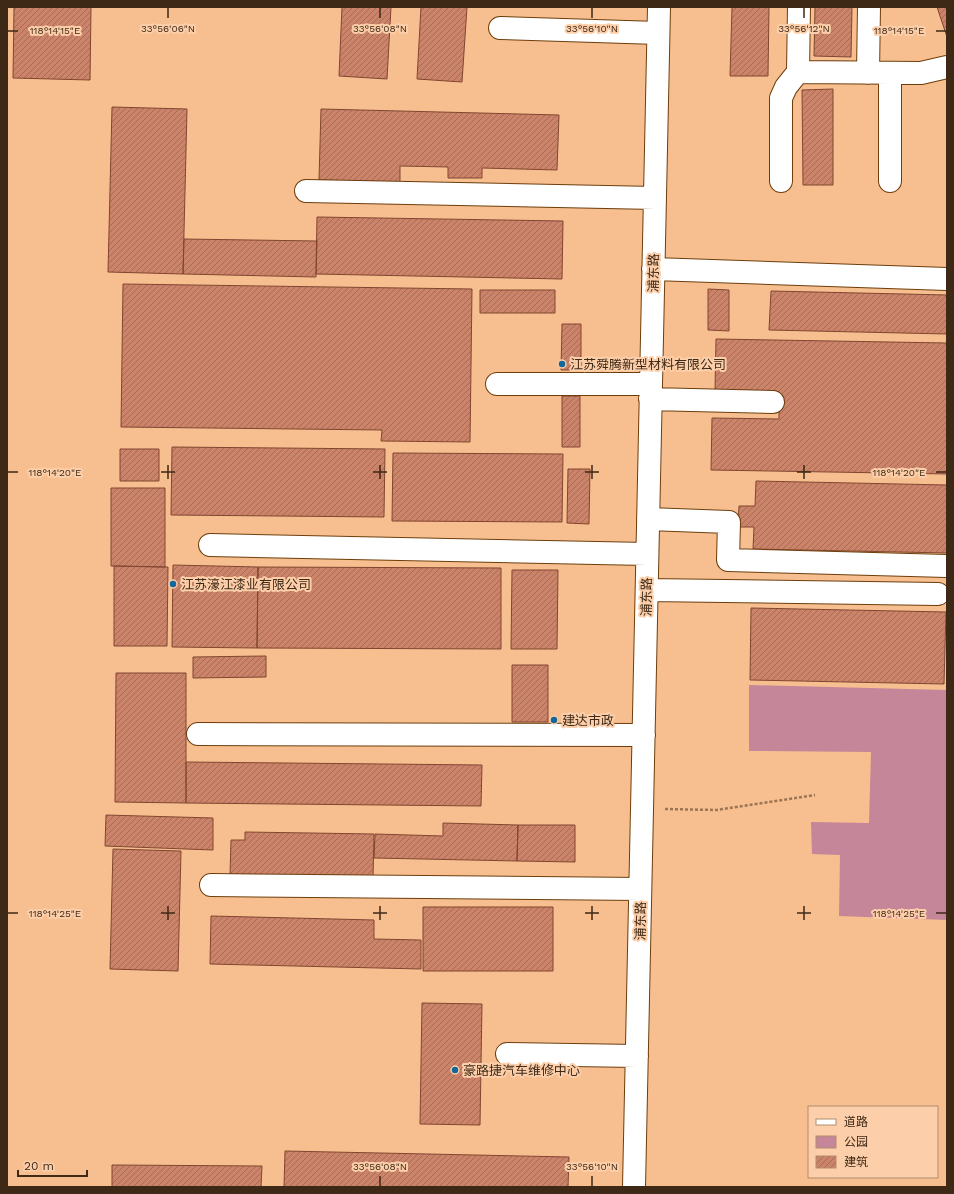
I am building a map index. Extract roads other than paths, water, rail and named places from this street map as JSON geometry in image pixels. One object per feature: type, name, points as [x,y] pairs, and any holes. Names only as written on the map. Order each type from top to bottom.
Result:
[{"type":"street","name":"浦东路","points":[[634,1187],[659,7]]},
{"type":"street","points":[[781,181],[781,98],[786,87],[798,72],[799,7]]},
{"type":"street","points":[[868,73],[869,7]]},
{"type":"street","points":[[500,28],[658,33]]},
{"type":"street","points":[[798,72],[921,73],[947,67]]},
{"type":"street","points":[[890,73],[890,181]]},
{"type":"street","points":[[306,191],[655,198]]},
{"type":"street","points":[[653,269],[947,279]]},
{"type":"street","points":[[497,384],[651,391],[773,402]]},
{"type":"street","points":[[648,519],[729,522],[728,560],[947,566]]},
{"type":"street","points":[[210,545],[647,554]]},
{"type":"street","points":[[647,590],[938,594]]},
{"type":"street","points":[[198,734],[644,735]]},
{"type":"street","points":[[211,885],[640,889]]},
{"type":"street","points":[[507,1054],[637,1056]]},
{"type":"place","name":"江苏舜腾新型材料有限公司","points":[[562,364]]},
{"type":"place","name":"江苏濠江漆业有限公司","points":[[173,584]]},
{"type":"place","name":"建达市政","points":[[554,720]]},
{"type":"place","name":"豪路捷汽车维修中心","points":[[455,1070]]}]
